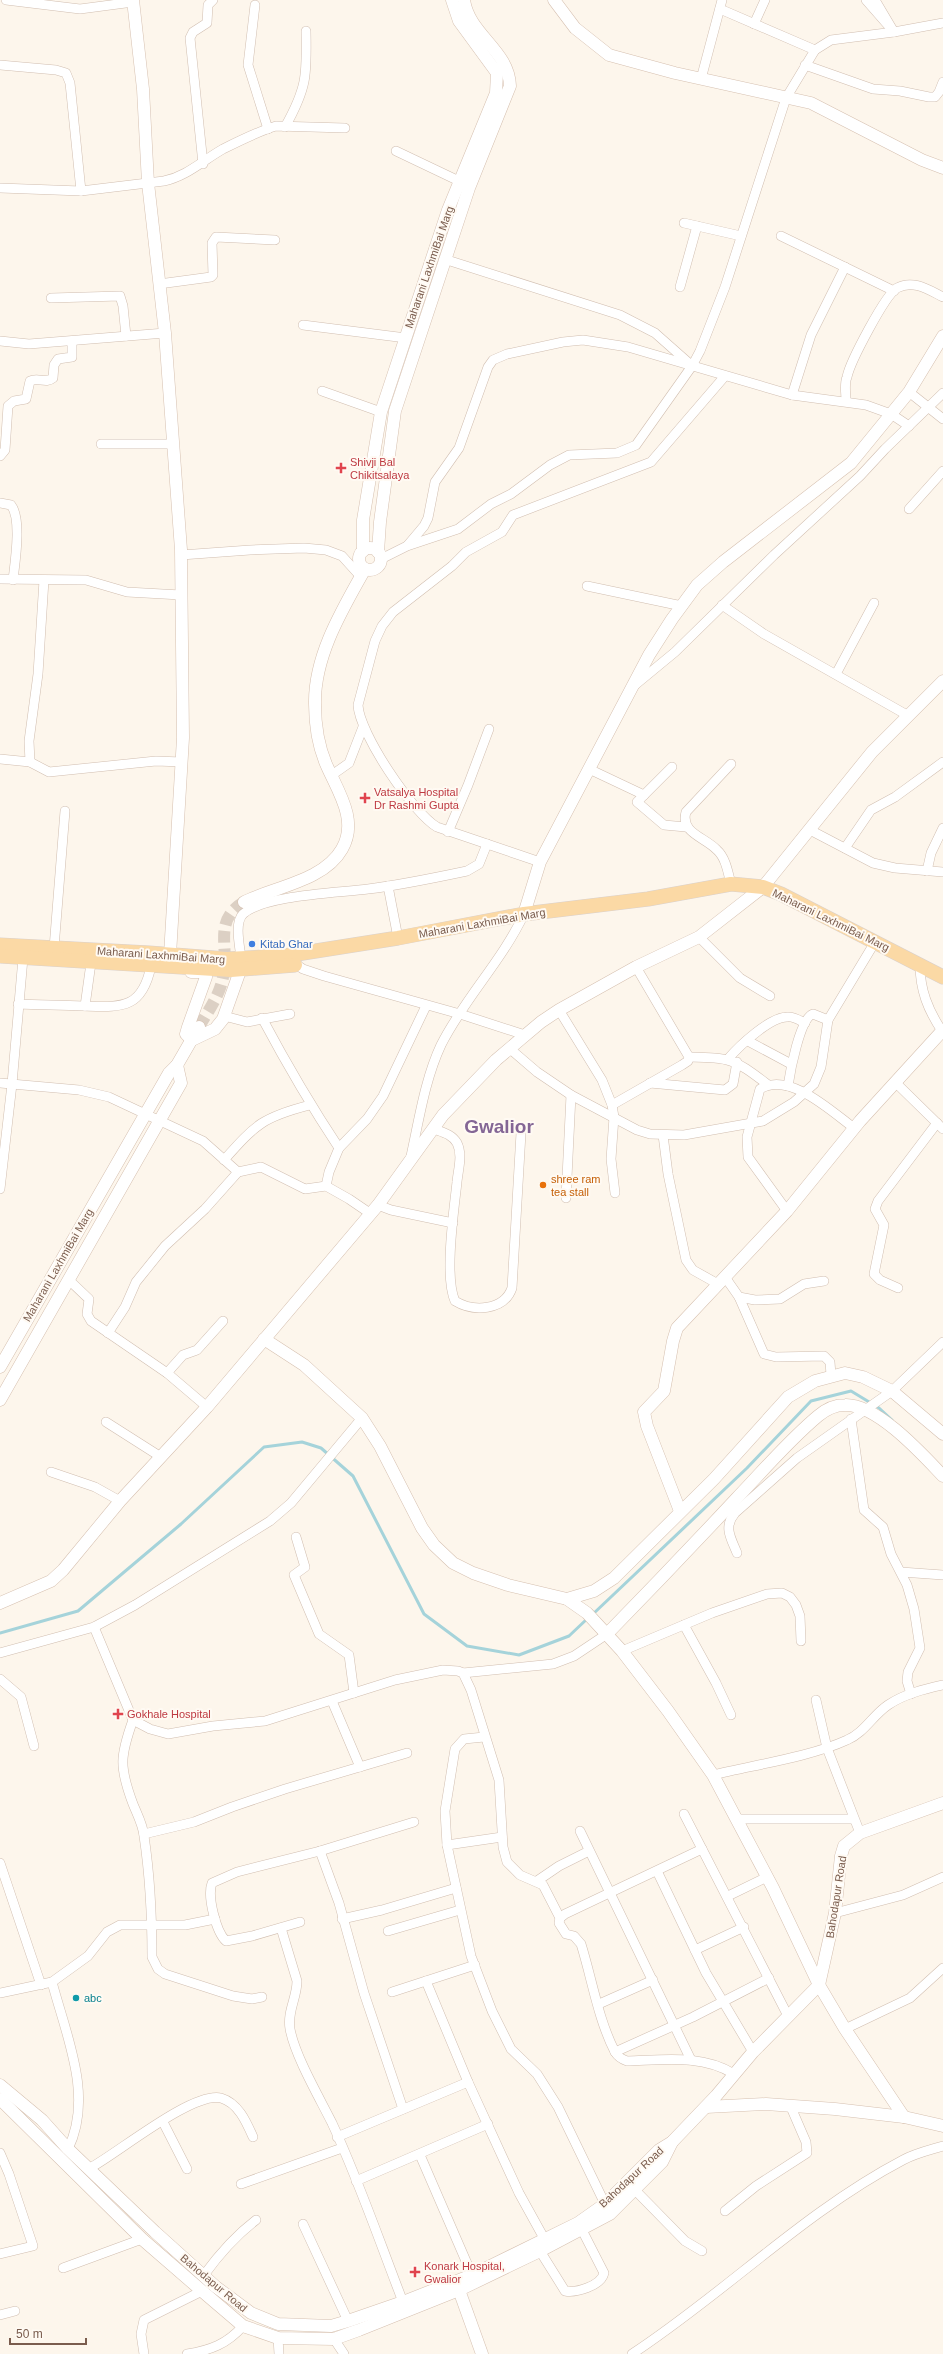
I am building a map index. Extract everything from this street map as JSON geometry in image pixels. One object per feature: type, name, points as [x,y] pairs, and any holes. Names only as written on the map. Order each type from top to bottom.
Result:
[{"type":"main road","name":"Maharani LaxhmiBai Marg","points":[[0,945],[54,948],[162,962],[227,959],[241,963],[398,938],[524,914],[648,899],[731,884],[763,887],[781,894],[943,977]]},
{"type":"main road","points":[[0,956],[91,962],[162,962]]},
{"type":"main road","points":[[241,963],[296,965]]},
{"type":"street","points":[[6,0],[80,9],[133,1],[143,89],[148,183],[165,333],[181,555],[182,762],[162,962],[144,989],[130,1002],[121,1006],[18,1004]]},
{"type":"street","points":[[203,164],[190,38],[194,32],[207,23],[208,5],[213,0]]},
{"type":"street","name":"Maharani LaxhmiBai Marg","points":[[362,551],[363,520],[381,412],[432,256],[459,180],[496,93],[498,80],[493,66],[459,21],[452,0]]},
{"type":"street","points":[[244,902],[308,877],[324,867],[341,850],[347,838],[345,802],[326,764],[316,725],[317,678],[326,647],[348,598],[363,573],[376,568],[380,556],[380,522],[395,412],[444,259],[469,188],[510,86],[508,70],[504,62],[475,26],[468,14],[464,0]]},
{"type":"street","points":[[554,0],[575,28],[609,54],[701,79],[811,103],[922,160],[943,168]]},
{"type":"street","points":[[754,24],[765,0]]},
{"type":"street","points":[[865,0],[894,32]]},
{"type":"street","points":[[875,0],[894,32]]},
{"type":"street","points":[[701,79],[721,4],[754,24],[815,50]]},
{"type":"street","points":[[255,5],[248,65],[268,129]]},
{"type":"street","points":[[380,556],[458,529],[491,504],[511,494],[550,465],[569,455],[587,452],[617,453],[636,445],[692,366],[700,351],[726,286],[786,98],[815,50],[832,40],[894,32],[943,23]]},
{"type":"street","points":[[284,127],[299,102],[304,83],[306,69],[306,31]]},
{"type":"street","points":[[0,65],[56,70],[66,73],[70,83],[81,191]]},
{"type":"street","points":[[805,65],[873,89],[900,91],[929,97],[935,97],[943,82]]},
{"type":"street","points":[[0,188],[81,191],[174,179],[203,164],[222,150],[268,129],[284,127],[345,128]]},
{"type":"street","points":[[396,150],[459,180]]},
{"type":"street","points":[[684,222],[741,236]]},
{"type":"street","points":[[680,287],[697,226]]},
{"type":"street","points":[[159,284],[211,277],[213,275],[212,243],[216,236],[275,240]]},
{"type":"street","points":[[781,236],[894,291]]},
{"type":"street","points":[[444,259],[620,315],[655,333],[692,366]]},
{"type":"street","points":[[792,395],[811,335],[845,267]]},
{"type":"street","points":[[846,401],[846,378],[850,366],[882,306],[894,291],[897,288],[914,285],[922,286],[943,298]]},
{"type":"street","points":[[51,298],[120,296],[123,306],[126,336]]},
{"type":"street","points":[[303,325],[406,338]]},
{"type":"street","points":[[0,341],[29,344],[165,333]]},
{"type":"street","points":[[410,1163],[435,1060],[460,1014],[506,948],[524,914],[540,862],[649,655],[697,585],[722,562],[851,463],[909,392],[943,336]]},
{"type":"street","points":[[407,546],[424,526],[428,518],[435,482],[459,448],[488,367],[493,360],[507,354],[563,342],[583,340],[628,347],[792,395],[846,401],[866,405],[891,414],[909,426]]},
{"type":"street","points":[[0,456],[4,450],[8,406],[14,401],[26,399],[30,381],[36,379],[47,381],[53,378],[56,361],[58,359],[72,357],[72,341]]},
{"type":"street","points":[[540,862],[448,832],[430,823],[416,808],[398,784],[363,727],[358,705],[369,663],[382,626],[393,612],[405,601],[452,566],[466,552],[502,532],[509,519],[518,512],[651,462],[725,376]]},
{"type":"street","points":[[322,391],[381,412]]},
{"type":"street","points":[[909,392],[928,409],[943,419]]},
{"type":"street","points":[[633,686],[675,652],[722,605],[860,476],[943,393]]},
{"type":"street","points":[[101,444],[174,444]]},
{"type":"street","points":[[909,509],[943,472]]},
{"type":"street","points":[[0,503],[11,505],[14,513],[16,537],[13,580]]},
{"type":"street","points":[[181,555],[304,548],[326,550],[346,559],[363,573]]},
{"type":"street","points":[[363,573],[359,561],[362,551],[369,548],[380,556]]},
{"type":"street","points":[[0,579],[86,580],[133,592],[181,595]]},
{"type":"street","points":[[30,762],[29,741],[38,674],[44,580]]},
{"type":"street","points":[[587,586],[682,606]]},
{"type":"street","points":[[836,674],[874,603]]},
{"type":"street","points":[[722,605],[764,634],[907,715]]},
{"type":"street","points":[[0,1603],[51,1581],[63,1570],[120,1501],[207,1407],[374,1210],[410,1163],[443,1115],[509,1048],[559,1010],[636,967],[699,937],[763,887],[872,752],[907,715],[943,681]]},
{"type":"street","points":[[332,775],[349,763],[363,727]]},
{"type":"street","points":[[448,832],[489,729]]},
{"type":"street","points":[[0,759],[30,762],[49,772],[156,761],[182,762]]},
{"type":"street","points":[[845,848],[871,810],[900,794],[943,762]]},
{"type":"street","points":[[686,827],[684,820],[686,812],[731,764]]},
{"type":"street","points":[[672,767],[637,802],[664,824],[686,827],[717,850],[726,866],[731,884]]},
{"type":"street","points":[[589,769],[644,795]]},
{"type":"street","points":[[54,948],[65,811]]},
{"type":"street","points":[[927,871],[931,853],[943,828]]},
{"type":"street","points":[[810,830],[873,863],[943,872]]},
{"type":"street","points":[[162,962],[171,970],[203,972],[206,975],[186,1034],[192,1040],[215,1029],[224,1016],[241,963],[240,922],[242,915],[251,909],[286,899],[388,886],[467,872],[479,864],[487,844]]},
{"type":"street","points":[[388,886],[398,938]]},
{"type":"street","points":[[699,937],[740,978],[770,996]]},
{"type":"street","points":[[509,1048],[543,1077],[571,1095],[637,1130],[663,1135],[684,1135],[763,1121],[778,1113],[806,1093],[818,1078],[828,1020],[875,942]]},
{"type":"street","points":[[284,956],[296,965],[324,976],[426,1006],[460,1014],[525,1035]]},
{"type":"street","points":[[0,1189],[12,1084],[23,958]]},
{"type":"street","points":[[85,1006],[91,962]]},
{"type":"street","points":[[680,1511],[647,1426],[644,1412],[664,1391],[673,1341],[677,1328],[787,1211],[854,1128],[943,1031],[928,1008],[922,988],[920,965]]},
{"type":"street","points":[[636,967],[689,1058]]},
{"type":"street","points":[[326,1186],[329,1172],[339,1148],[367,1119],[382,1096],[426,1006]]},
{"type":"street","points":[[559,1010],[602,1080],[612,1105],[614,1117],[611,1159],[615,1193]]},
{"type":"street","points":[[224,1016],[247,1022],[290,1014]]},
{"type":"street","points":[[788,1086],[792,1064],[806,1018],[813,1014],[828,1020]]},
{"type":"street","points":[[650,1083],[725,1090],[733,1084],[732,1060],[758,1031],[786,1016],[805,1023]]},
{"type":"street","points":[[262,1018],[310,1105],[339,1148]]},
{"type":"street","name":"Maharani LaxhmiBai Marg","points":[[0,1368],[169,1073],[177,1065],[199,1027]]},
{"type":"street","points":[[748,1041],[792,1064]]},
{"type":"street","points":[[689,1058],[732,1060],[767,1084],[788,1086],[806,1093],[854,1128]]},
{"type":"street","points":[[612,1105],[682,1065],[688,1061],[689,1058]]},
{"type":"street","points":[[0,1400],[181,1083],[177,1065]]},
{"type":"street","points":[[0,1083],[79,1090],[109,1097],[203,1141],[238,1172]]},
{"type":"street","points":[[896,1083],[940,1126],[875,1208],[884,1225],[874,1274],[880,1280],[898,1288]]},
{"type":"street","points":[[767,1084],[760,1089],[756,1095],[747,1137],[748,1157],[787,1211]]},
{"type":"street","points":[[566,1198],[571,1095]]},
{"type":"street","points":[[224,1160],[255,1127],[266,1118],[310,1105]]},
{"type":"street","points":[[434,1129],[450,1135],[456,1142],[460,1153],[453,1223],[450,1282],[454,1301],[463,1306],[494,1307],[505,1301],[512,1288],[521,1133]]},
{"type":"street","points":[[663,1135],[668,1174],[686,1260],[693,1270],[722,1280],[740,1297],[764,1354],[776,1358],[824,1356],[830,1362],[831,1375]]},
{"type":"street","points":[[108,1333],[125,1307],[136,1282],[165,1246],[205,1209],[238,1172],[261,1167],[305,1189],[326,1186],[349,1199],[374,1210],[402,1213],[453,1223]]},
{"type":"street","points":[[69,1280],[89,1299],[88,1318],[167,1373],[207,1407]]},
{"type":"street","points":[[740,1297],[755,1300],[780,1299],[804,1284],[824,1281]]},
{"type":"street","points":[[167,1373],[183,1355],[197,1350],[222,1321]]},
{"type":"street","points":[[264,1339],[304,1365],[362,1418],[380,1446],[422,1528],[434,1545],[453,1563],[473,1573],[508,1585],[567,1599],[578,1606],[605,1631],[622,1651],[681,1728],[713,1774],[767,1876],[819,1985],[845,2029],[904,2117]]},
{"type":"street","points":[[737,1553],[727,1526],[729,1519],[797,1458],[890,1392],[943,1342]]},
{"type":"street","points":[[567,1599],[581,1596],[604,1585],[714,1479],[788,1397],[815,1381],[831,1375],[845,1373],[863,1377],[890,1392],[943,1434]]},
{"type":"street","points":[[94,1627],[133,1720],[150,1729],[168,1734],[213,1726],[265,1721],[395,1680],[443,1670],[463,1673],[553,1664],[574,1656],[605,1631],[818,1416],[831,1408],[843,1404],[856,1405],[866,1408],[893,1428],[943,1476]]},
{"type":"street","points":[[0,1653],[94,1627],[135,1605],[270,1521],[291,1503],[362,1418]]},
{"type":"street","points":[[851,1420],[864,1510],[883,1527],[891,1554],[901,1572],[914,1610],[920,1638],[920,1648],[908,1672],[907,1682],[911,1694]]},
{"type":"street","points":[[106,1422],[161,1457]]},
{"type":"street","points":[[51,1472],[96,1487],[120,1501]]},
{"type":"street","points":[[296,1537],[305,1567],[294,1575],[319,1634],[349,1655],[354,1693]]},
{"type":"street","points":[[901,1572],[943,1575]]},
{"type":"street","points":[[622,1651],[684,1625],[767,1594],[782,1594],[790,1597],[796,1605],[800,1616],[801,1642]]},
{"type":"street","points":[[684,1625],[716,1683],[731,1715]]},
{"type":"street","points":[[463,1673],[471,1690],[484,1737],[499,1780],[502,1837],[507,1862],[513,1870],[520,1875],[537,1881],[546,1890],[560,1918],[562,1929],[566,1934],[574,1936],[581,1944],[615,2052],[620,2059],[626,2061],[691,2060],[723,2067],[734,2074]]},
{"type":"street","points":[[0,1679],[20,1697],[34,1746]]},
{"type":"street","points":[[713,1774],[827,1748],[857,1735],[889,1704],[911,1694],[943,1685]]},
{"type":"street","points":[[816,1700],[827,1748],[860,1834]]},
{"type":"street","points":[[332,1701],[360,1767]]},
{"type":"street","points":[[133,1720],[126,1735],[122,1760],[126,1784],[144,1834],[149,1868],[152,1957],[158,1969],[165,1974],[234,1996],[252,1999],[262,1998]]},
{"type":"street","points":[[484,1737],[464,1739],[455,1749],[445,1811],[446,1845],[474,1965],[492,2010],[511,2049],[537,2074],[548,2090],[578,2144],[605,2204]]},
{"type":"street","points":[[144,1834],[194,1822],[269,1794],[407,1753]]},
{"type":"street","name":"Bahodapur Road","points":[[0,2085],[42,2120],[68,2149],[90,2168],[155,2232],[216,2287],[251,2314],[278,2324],[331,2326],[348,2321],[403,2302],[472,2274],[578,2223],[605,2204],[659,2150],[672,2142],[706,2107],[753,2052],[819,1985],[835,1913],[841,1856],[844,1846],[860,1834],[943,1803]]},
{"type":"street","points":[[684,1814],[744,1927],[788,2016]]},
{"type":"street","points":[[738,1819],[853,1819]]},
{"type":"street","points":[[300,1922],[239,1940],[226,1941],[223,1938],[216,1919],[210,1896],[212,1883],[258,1866],[320,1851],[414,1822]]},
{"type":"street","points":[[580,1831],[609,1894],[676,2025],[691,2060]]},
{"type":"street","points":[[446,1845],[502,1837]]},
{"type":"street","points":[[560,1918],[702,1849]]},
{"type":"street","points":[[320,1851],[334,1889],[364,1993],[403,2109]]},
{"type":"street","points":[[537,1881],[560,1866],[589,1851]]},
{"type":"street","points":[[0,1863],[41,1985]]},
{"type":"street","points":[[657,1871],[695,1950],[723,2002],[753,2052]]},
{"type":"street","points":[[728,1896],[767,1876]]},
{"type":"street","points":[[835,1913],[903,1895],[943,1877]]},
{"type":"street","points":[[342,1919],[382,1910],[456,1888]]},
{"type":"street","points":[[388,1931],[460,1910]]},
{"type":"street","points":[[0,1993],[52,1982],[88,1956],[112,1928],[120,1925],[185,1925],[216,1919]]},
{"type":"street","points":[[695,1950],[744,1927]]},
{"type":"street","points":[[281,1928],[297,1981],[297,1990],[290,2012],[290,2030],[299,2055],[356,2181],[403,2302]]},
{"type":"street","points":[[392,1992],[474,1965]]},
{"type":"street","points":[[845,2029],[910,1998],[943,1968]]},
{"type":"street","points":[[615,2052],[676,2025],[769,1978]]},
{"type":"street","points":[[426,1980],[468,2082],[519,2192],[545,2240]]},
{"type":"street","points":[[599,2004],[653,1980]]},
{"type":"street","points":[[52,1982],[74,2065],[78,2092],[78,2123],[68,2149]]},
{"type":"street","points":[[337,2137],[468,2082]]},
{"type":"street","points":[[90,2168],[163,2122],[176,2112],[203,2098],[220,2098],[230,2102],[240,2112],[253,2136]]},
{"type":"street","points":[[0,2099],[142,2239],[202,2291],[243,2326],[278,2338],[334,2339],[459,2290],[540,2251],[610,2214],[662,2162],[672,2142]]},
{"type":"street","points":[[706,2107],[766,2104],[790,2105],[904,2117],[943,2126]]},
{"type":"street","points":[[726,2211],[750,2191],[807,2153],[806,2142],[790,2105]]},
{"type":"street","points":[[163,2122],[187,2169]]},
{"type":"street","points":[[356,2181],[420,2155],[488,2124]]},
{"type":"street","points":[[632,2354],[792,2233],[853,2190],[903,2160],[943,2146]]},
{"type":"street","points":[[241,2184],[342,2148]]},
{"type":"street","points":[[0,2153],[9,2174],[33,2246],[0,2254]]},
{"type":"street","points":[[420,2155],[472,2274]]},
{"type":"street","points":[[635,2190],[685,2241],[702,2251]]},
{"type":"street","points":[[204,2275],[232,2240],[256,2220]]},
{"type":"street","points":[[303,2224],[348,2321]]},
{"type":"street","points":[[540,2251],[565,2291],[576,2291],[598,2282],[603,2278],[604,2273],[582,2230]]},
{"type":"street","points":[[63,2268],[142,2239]]},
{"type":"street","points":[[459,2290],[482,2354]]},
{"type":"street","points":[[144,2354],[140,2334],[144,2320],[202,2291]]},
{"type":"street","points":[[0,2315],[16,2311]]},
{"type":"street","points":[[187,2354],[220,2346],[232,2338],[243,2326]]},
{"type":"street","points":[[278,2338],[279,2354]]},
{"type":"street","points":[[334,2339],[344,2354]]},
{"type":"waterway","points":[[593,1614],[747,1468],[811,1401],[851,1391],[879,1408],[892,1420]]},
{"type":"waterway","points":[[0,1633],[78,1611],[181,1524],[264,1447],[302,1442],[321,1448],[353,1476],[424,1614],[467,1646],[519,1655],[569,1636],[588,1618]]},
{"type":"tunnel","points":[[199,1027],[213,1003],[223,977],[225,966],[225,926],[234,909],[244,902]]},
{"type":"place","name":"Shivji Bal Chikitsalaya","points":[[341,468]]},
{"type":"place","name":"Vatsalya Hospital Dr Rashmi Gupta","points":[[365,798]]},
{"type":"place","name":"Kitab Ghar","points":[[252,944]]},
{"type":"place","name":"shree ram tea stall","points":[[543,1185]]},
{"type":"place","name":"Gokhale Hospital","points":[[118,1714]]},
{"type":"place","name":"abc","points":[[76,1998]]},
{"type":"place","name":"Konark Hospital, Gwalior","points":[[415,2272]]},
{"type":"district","name":"Gwalior","points":[[499,1126]]}]
